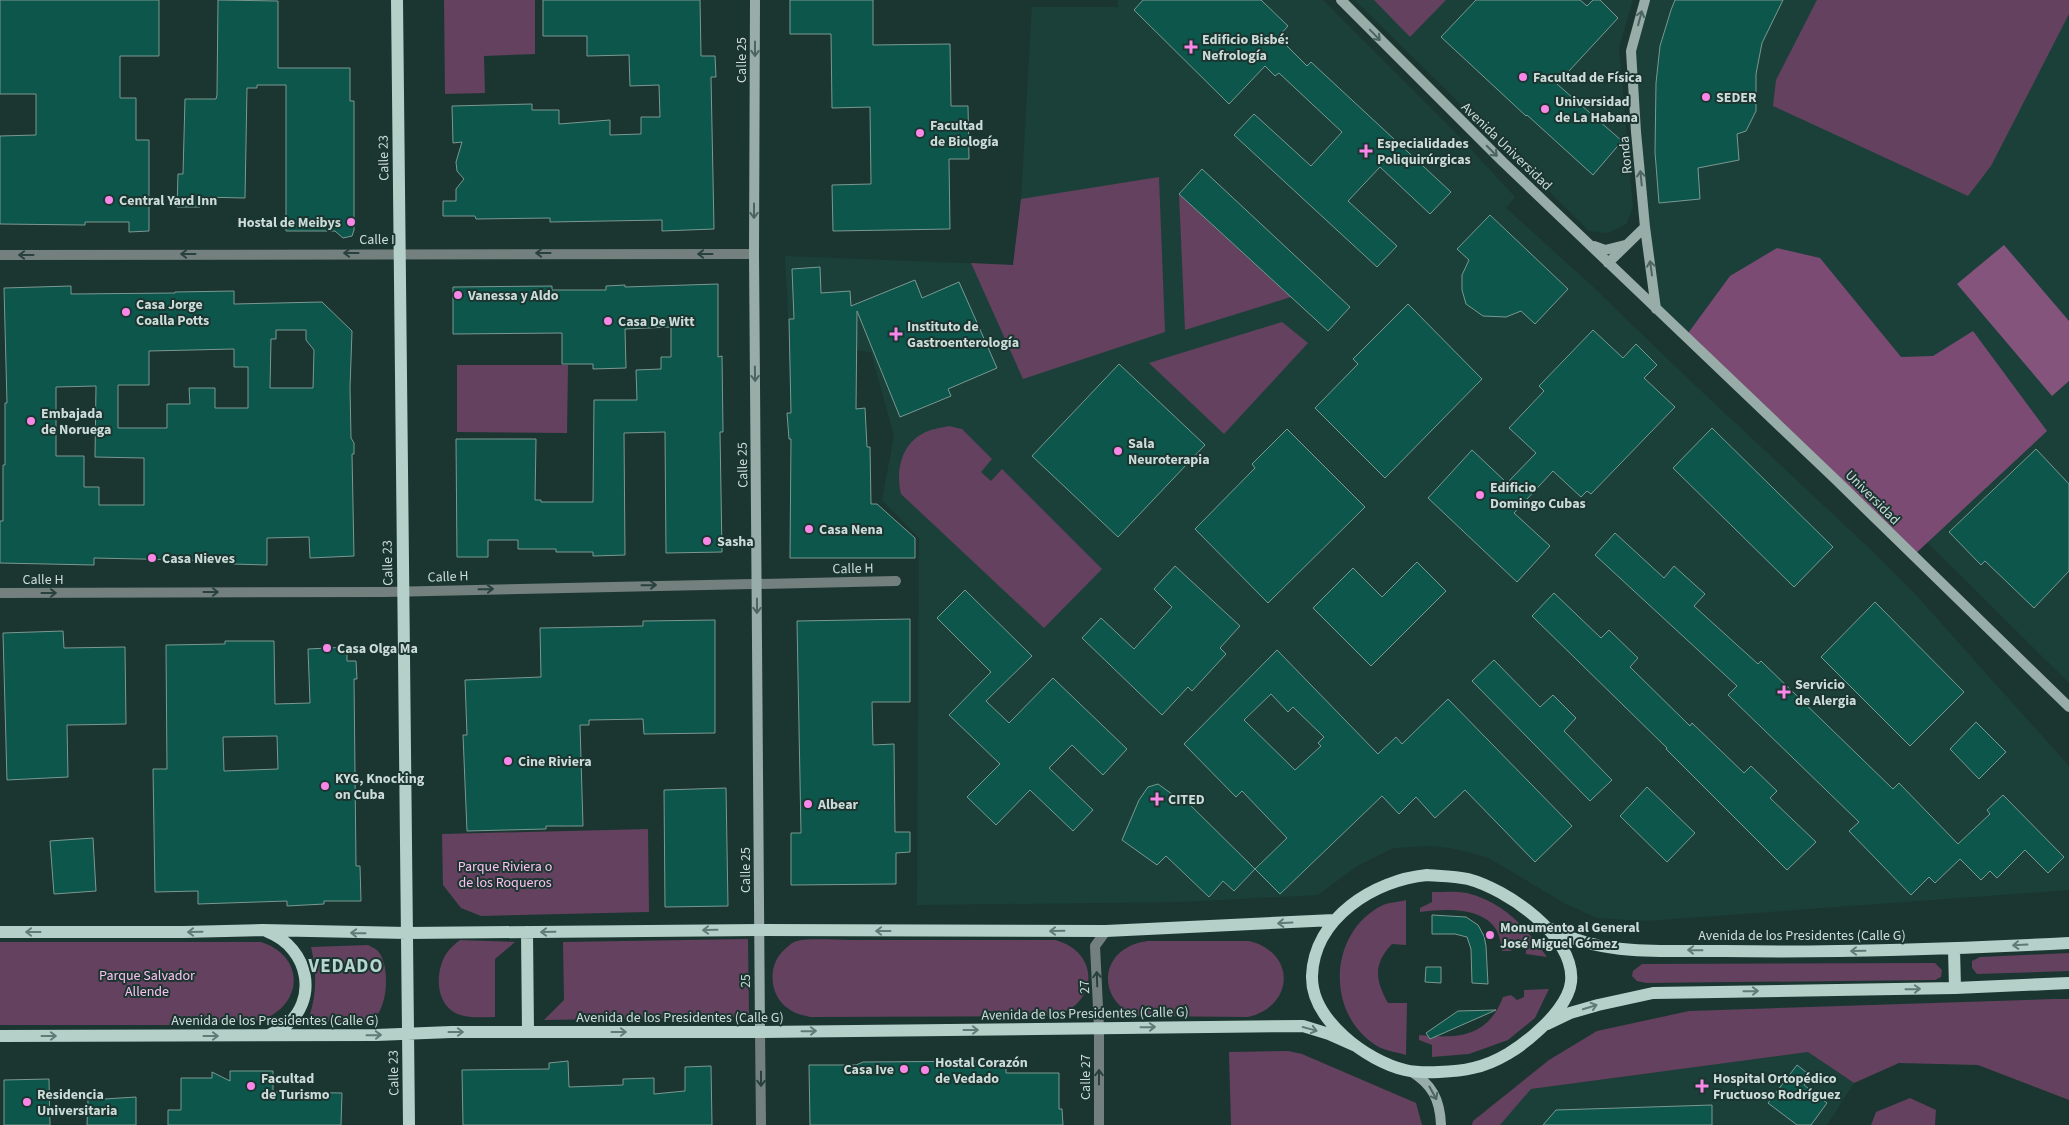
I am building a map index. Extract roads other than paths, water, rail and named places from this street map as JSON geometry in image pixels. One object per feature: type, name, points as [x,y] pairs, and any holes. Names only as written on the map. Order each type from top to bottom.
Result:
[{"type":"main road","name":"Calle 23","points":[[397,0],[409,1125]]},
{"type":"main road","name":"Calle 25","points":[[755,0],[754,254],[759,930]]},
{"type":"main road","name":"Avenida Universidad","points":[[1341,0],[1503,162],[1656,309]]},
{"type":"main road","name":"Ronda","points":[[1645,0],[1631,51],[1636,132],[1656,309]]},
{"type":"main road","points":[[1608,263],[1646,227]]},
{"type":"main road","points":[[1587,243],[1605,250],[1628,244]]},
{"type":"main road","name":"Universidad","points":[[1656,309],[2069,706]]},
{"type":"main road","points":[[1409,1070],[1472,1068],[1510,1052],[1529,1040],[1545,1025],[1568,994],[1571,971],[1565,950],[1541,923],[1509,897],[1488,886],[1467,879],[1427,875],[1396,880],[1376,889],[1358,900],[1334,920],[1318,950],[1312,977],[1315,990],[1328,1019],[1356,1046],[1374,1058],[1409,1070],[1423,1079],[1430,1087],[1440,1111],[1441,1125]]},
{"type":"main road","points":[[0,932],[262,930],[407,933],[759,930],[1106,931],[1334,920]]},
{"type":"main road","name":"Avenida de los Presidentes (Calle G)","points":[[1541,923],[1583,943],[1626,949],[1795,952],[1954,949],[2069,942]]},
{"type":"main road","points":[[262,930],[279,937],[293,948],[302,963],[306,982],[303,999],[296,1015],[282,1028],[267,1036]]},
{"type":"main road","name":"25","points":[[759,930],[760,1032]]},
{"type":"main road","points":[[527,932],[528,1032]]},
{"type":"main road","points":[[1954,949],[1955,988]]},
{"type":"main road","points":[[1545,1025],[1570,1013],[1653,993],[1955,988],[2069,982]]},
{"type":"main road","name":"Avenida de los Presidentes (Calle G)","points":[[0,1036],[267,1036],[1303,1026],[1329,1034],[1356,1046]]},
{"type":"street","name":"Calle I","points":[[0,255],[754,254]]},
{"type":"street","name":"Calle H","points":[[0,593],[403,591],[896,581]]},
{"type":"street","points":[[1086,931],[1096,946],[1106,931]]},
{"type":"street","name":"27","points":[[1096,946],[1099,1028]]},
{"type":"street","name":"Calle 27","points":[[1099,1028],[1099,1125]]},
{"type":"street","points":[[760,1032],[761,1125]]},
{"type":"place","name":"Edificio Bisbé: Nefrología","points":[[1191,47]]},
{"type":"place","name":"Facultad de Física","points":[[1523,77]]},
{"type":"place","name":"SEDER","points":[[1706,97]]},
{"type":"place","name":"Universidad de La Habana","points":[[1545,109]]},
{"type":"place","name":"Facultad de Biología","points":[[920,133]]},
{"type":"place","name":"Especialidades Poliquirúrgicas","points":[[1366,151]]},
{"type":"place","name":"Central Yard Inn","points":[[109,200]]},
{"type":"place","name":"Hostal de Meibys","points":[[351,222]]},
{"type":"place","name":"Vanessa y Aldo","points":[[458,295]]},
{"type":"place","name":"Casa Jorge Coalla Potts","points":[[126,312]]},
{"type":"place","name":"Casa De Witt","points":[[608,321]]},
{"type":"place","name":"Instituto de Gastroenterología","points":[[896,334]]},
{"type":"place","name":"Embajada de Noruega","points":[[31,421]]},
{"type":"place","name":"Sala Neuroterapia","points":[[1118,451]]},
{"type":"place","name":"Edificio Domingo Cubas","points":[[1480,495]]},
{"type":"place","name":"Casa Nena","points":[[809,529]]},
{"type":"place","name":"Sasha","points":[[707,541]]},
{"type":"place","name":"Casa Nieves","points":[[152,558]]},
{"type":"place","name":"Casa Olga Ma","points":[[327,648]]},
{"type":"place","name":"Servicio de Alergia","points":[[1784,692]]},
{"type":"place","name":"Cine Riviera","points":[[508,761]]},
{"type":"place","name":"KYG, Knocking on Cuba","points":[[325,786]]},
{"type":"place","name":"CITED","points":[[1157,799]]},
{"type":"place","name":"Albear","points":[[808,804]]},
{"type":"place","name":"Monumento al General José Miguel Gómez","points":[[1490,935]]},
{"type":"place","name":"Casa Ive","points":[[904,1069]]},
{"type":"place","name":"Hostal Corazón de Vedado","points":[[925,1070]]},
{"type":"place","name":"Facultad de Turismo","points":[[251,1086]]},
{"type":"place","name":"Hospital Ortopédico Fructuoso Rodríguez","points":[[1702,1086]]},
{"type":"place","name":"Residencia Universitaria","points":[[27,1102]]},
{"type":"district","name":"VEDADO","points":[[346,965]]},
{"type":"park label","name":"Parque Riviera o de los Roqueros","points":[[505,874]]},
{"type":"park label","name":"Parque Salvador Allende","points":[[147,984]]}]
